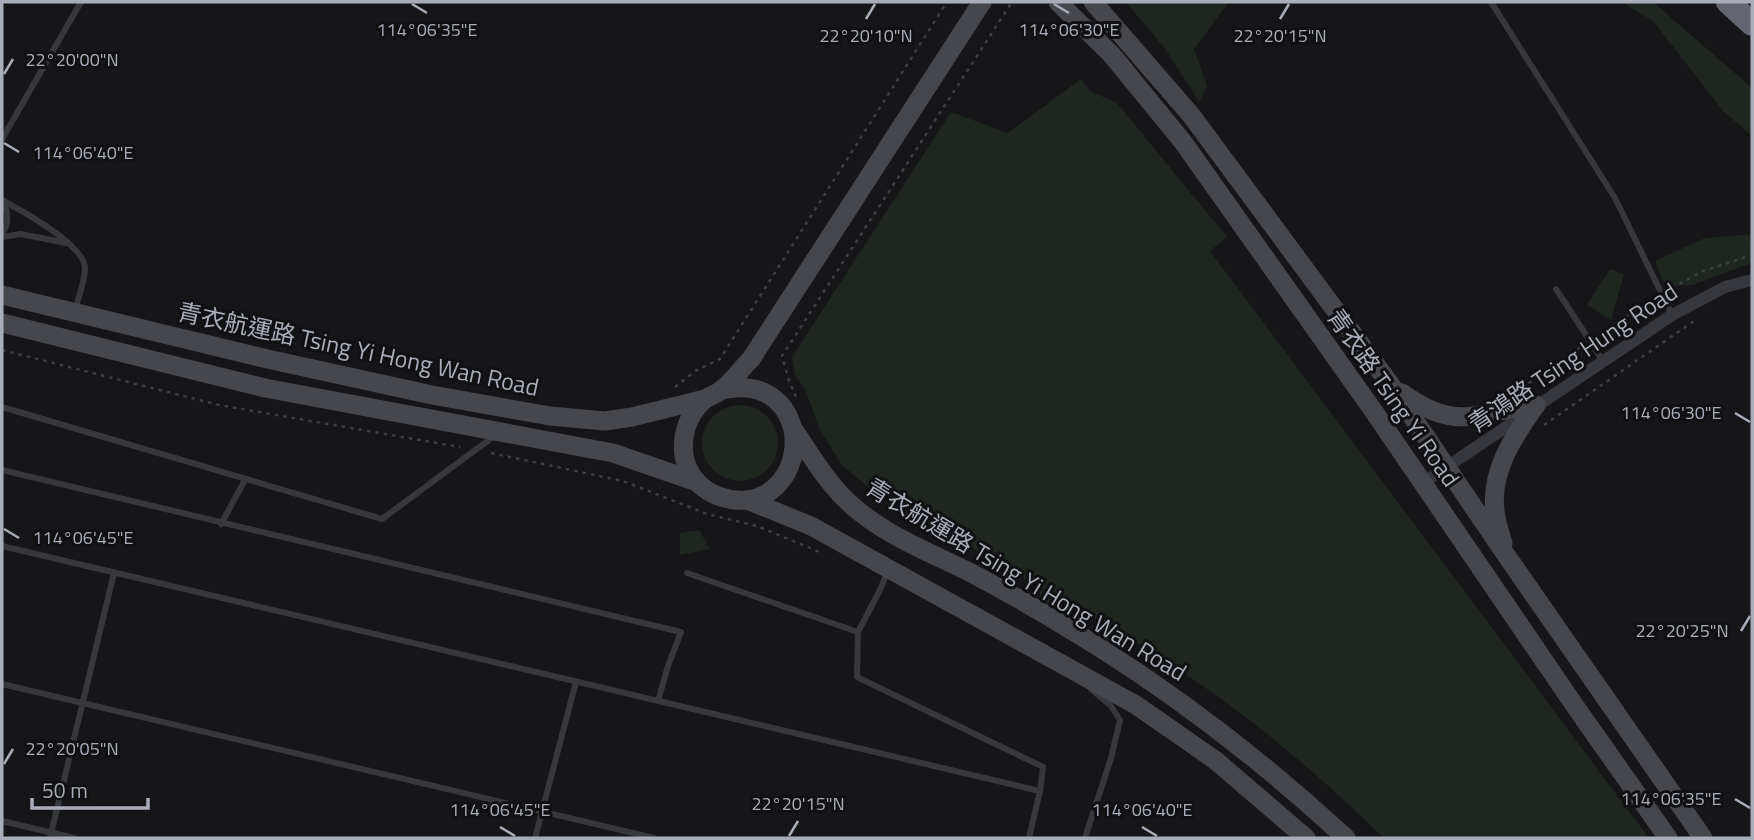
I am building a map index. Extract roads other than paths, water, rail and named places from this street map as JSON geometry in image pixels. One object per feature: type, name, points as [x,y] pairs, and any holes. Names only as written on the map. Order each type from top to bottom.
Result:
[{"type":"highway","points":[[1728,2],[1752,24]]},
{"type":"street","points":[[713,395],[740,387],[759,390],[774,399],[786,413],[794,430],[795,449],[791,467],[780,483],[765,494],[747,500],[729,500],[712,494],[697,482],[687,467],[683,448],[685,430],[692,413],[751,359],[982,2]]},
{"type":"street","name":"青衣路 Tsing Yi Road","points":[[1058,2],[1111,54],[1183,142],[1668,838]]},
{"type":"street","name":"青衣路 Tsing Yi Road","points":[[1093,2],[1191,114],[1390,384],[1703,838]]},
{"type":"street","name":"青鴻路 Tsing Hung Road","points":[[1423,484],[1671,315],[1725,287],[1752,280]]},
{"type":"street","name":"青衣航運路 Tsing Yi Hong Wan Road","points":[[2,295],[366,381],[550,416],[605,421],[632,417],[713,395]]},
{"type":"street","points":[[2,323],[265,388],[613,453],[697,482]]},
{"type":"street","points":[[751,359],[759,390]]},
{"type":"street","points":[[1390,384],[1424,408],[1454,418],[1536,405]]},
{"type":"street","points":[[1506,555],[1495,512],[1497,477],[1517,433],[1536,405]]},
{"type":"street","name":"青衣航運路 Tsing Yi Hong Wan Road","points":[[794,430],[825,475],[846,499],[866,516],[891,533],[1019,600],[1125,664],[1232,741],[1346,838]]},
{"type":"street","name":"青衣航運路 Tsing Yi Hong Wan Road","points":[[747,500],[788,515],[1136,705],[1189,741],[1306,838]]},
{"type":"lane","points":[[2,139],[81,2]]},
{"type":"lane","points":[[1491,2],[1615,198],[1671,315]]},
{"type":"lane","points":[[2,201],[8,222],[2,236],[21,234],[68,243]]},
{"type":"lane","points":[[2,201],[44,224],[80,253],[85,266],[74,312]]},
{"type":"lane","points":[[1556,289],[1603,361]]},
{"type":"lane","points":[[2,407],[382,519],[498,433]]},
{"type":"lane","points":[[2,470],[681,632],[658,701]]},
{"type":"lane","points":[[221,524],[245,480]]},
{"type":"lane","points":[[2,546],[1040,791]]},
{"type":"lane","points":[[888,568],[858,632],[857,677],[1043,767],[1029,838]]},
{"type":"lane","points":[[51,836],[114,573]]},
{"type":"lane","points":[[687,573],[858,632]]},
{"type":"lane","points":[[1077,673],[1111,706],[1120,720],[1111,758],[1085,838]]},
{"type":"lane","points":[[535,838],[576,682]]},
{"type":"lane","points":[[2,684],[654,838]]},
{"type":"lane","points":[[2,821],[51,836],[74,838]]}]
